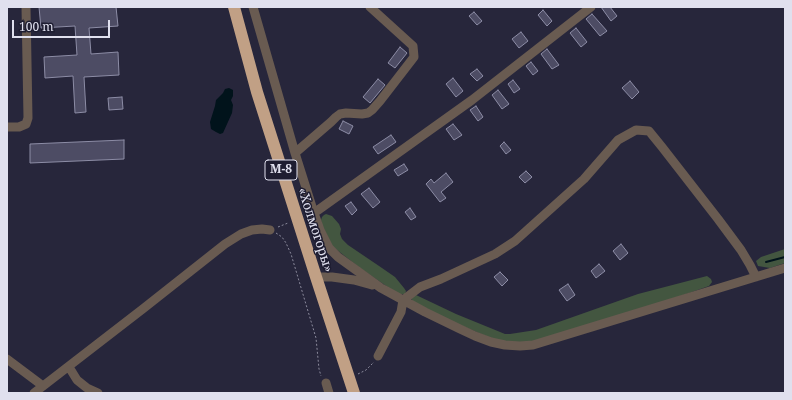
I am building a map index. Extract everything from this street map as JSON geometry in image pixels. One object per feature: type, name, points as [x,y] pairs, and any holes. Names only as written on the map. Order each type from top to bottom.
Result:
[{"type":"highway","name":"«Холмогоры»","points":[[234,7],[257,92],[353,389]]},
{"type":"street","points":[[7,127],[19,127],[26,124],[28,118],[26,7]]},
{"type":"street","points":[[253,7],[314,213],[329,248],[338,257],[381,288],[475,336],[505,345],[533,345],[785,268]]},
{"type":"street","points":[[296,153],[340,114],[362,114],[368,113],[372,110],[414,57],[413,46],[370,7]]},
{"type":"street","points":[[314,213],[472,100],[591,7]]},
{"type":"street","points":[[378,356],[400,312],[403,300],[420,287],[495,254],[514,241],[584,179],[618,140],[636,130],[649,132],[662,147],[741,250],[756,277]]},
{"type":"street","points":[[34,393],[225,244],[241,234],[252,230],[270,230]]},
{"type":"street","points":[[354,280],[356,270]]},
{"type":"street","points":[[316,277],[332,277],[354,280],[381,288]]},
{"type":"street","points":[[7,359],[43,386]]},
{"type":"street","points":[[69,367],[77,380],[87,388],[98,393]]},
{"type":"street","points":[[326,383],[329,393]]},
{"type":"path","points":[[270,230],[282,237],[291,254],[316,338],[319,369]]},
{"type":"green space","points":[[326,214],[332,216],[339,224],[342,239],[348,245],[395,277],[406,291],[405,294],[398,294],[360,268],[332,246],[321,220]]},
{"type":"green space","points":[[785,249],[785,263],[770,268],[758,266],[756,261],[761,257]]},
{"type":"green space","points":[[707,276],[712,282],[709,286],[652,306],[544,339],[519,344],[493,339],[453,322],[413,302],[411,297],[416,295],[456,314],[505,334],[510,334],[536,330],[638,294]]},
{"type":"water","points":[[229,88],[233,90],[231,100],[233,105],[232,113],[223,133],[220,134],[211,129],[210,122],[216,100],[225,89]]},
{"type":"building","points":[[39,7],[116,7],[118,26],[89,28],[91,54],[118,52],[119,75],[84,77],[86,112],[75,113],[73,76],[45,78],[44,57],[77,55],[75,26],[41,28]]},
{"type":"building","points":[[601,7],[610,7],[617,16],[611,21]]},
{"type":"building","points":[[543,10],[552,21],[547,26],[538,15]]},
{"type":"building","points":[[474,12],[482,21],[477,25],[469,16]]},
{"type":"building","points":[[592,14],[607,31],[600,36],[586,19]]},
{"type":"building","points":[[576,28],[587,42],[581,47],[570,33]]},
{"type":"building","points":[[521,32],[528,41],[519,48],[512,39]]},
{"type":"building","points":[[400,47],[407,53],[395,68],[388,63]]},
{"type":"building","points":[[547,49],[559,65],[552,69],[541,54]]},
{"type":"building","points":[[531,62],[538,71],[533,75],[526,66]]},
{"type":"building","points":[[477,69],[483,76],[477,81],[470,74]]},
{"type":"building","points":[[453,78],[463,91],[456,97],[446,84]]},
{"type":"building","points":[[378,79],[385,85],[370,103],[363,97]]},
{"type":"building","points":[[513,80],[520,89],[514,93],[508,84]]},
{"type":"building","points":[[630,81],[639,92],[632,99],[622,88]]},
{"type":"building","points":[[498,90],[509,104],[502,109],[492,95]]},
{"type":"building","points":[[122,97],[123,109],[109,110],[108,98]]},
{"type":"building","points":[[476,106],[483,117],[478,121],[470,110]]},
{"type":"building","points":[[343,121],[353,126],[349,134],[339,129]]},
{"type":"building","points":[[453,124],[462,135],[454,140],[446,129]]},
{"type":"building","points":[[391,135],[396,142],[378,154],[373,147]]},
{"type":"building","points":[[124,140],[124,159],[30,163],[30,144]]},
{"type":"building","points":[[504,142],[511,150],[506,154],[500,146]]},
{"type":"building","points":[[404,164],[408,170],[398,176],[394,170]]},
{"type":"building","points":[[526,171],[532,177],[525,183],[519,177]]},
{"type":"building","points":[[446,173],[453,182],[441,192],[446,198],[440,202],[426,184],[431,179],[434,183]]},
{"type":"building","points":[[369,188],[380,202],[373,208],[361,194]]},
{"type":"building","points":[[351,202],[357,210],[352,215],[345,206]]},
{"type":"building","points":[[410,208],[416,217],[411,220],[405,212]]},
{"type":"building","points":[[621,244],[628,253],[620,260],[613,251]]},
{"type":"building","points":[[599,264],[605,271],[596,278],[591,271]]},
{"type":"building","points":[[500,272],[508,280],[502,286],[494,277]]},
{"type":"building","points":[[568,284],[575,295],[567,301],[559,290]]},
{"type":"waterway","points":[[766,262],[785,257]]}]
